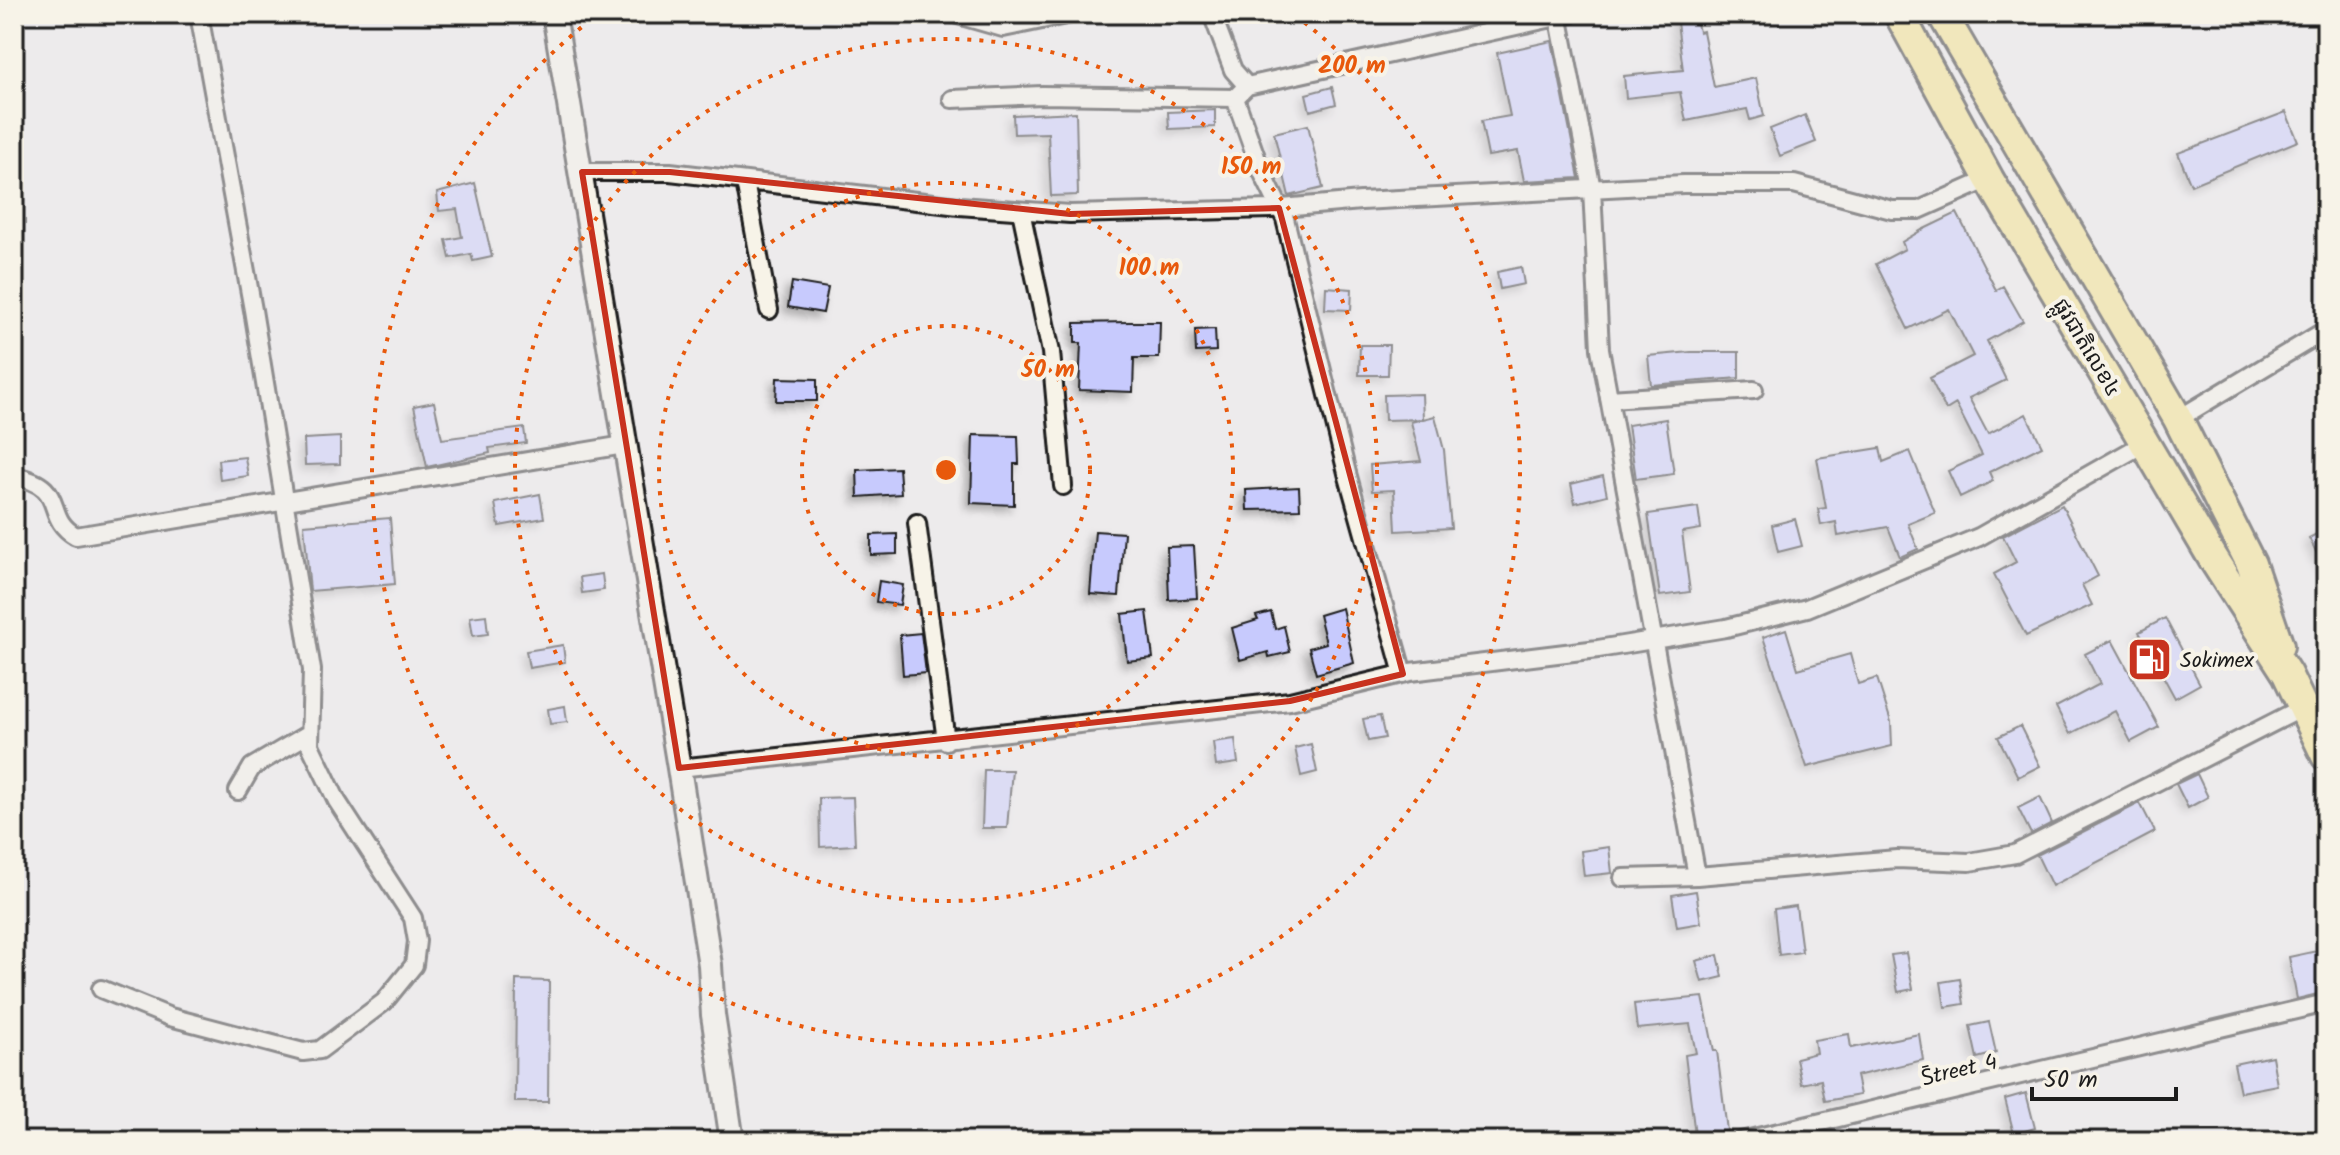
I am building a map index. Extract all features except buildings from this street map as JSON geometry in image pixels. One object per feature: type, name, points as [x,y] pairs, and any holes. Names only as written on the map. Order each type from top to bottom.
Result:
[{"type":"highway","name":"ផ្លូវជាតិលេខ៤","points":[[1899,14],[1989,179],[2145,443],[2287,674],[2326,756]]},
{"type":"highway","name":"ផ្លូវជាតិលេខ៤","points":[[1942,14],[2178,419],[2251,564],[2273,622],[2287,674]]},
{"type":"street","points":[[101,989],[170,1017],[303,1052],[320,1050],[384,1002],[414,965],[417,941],[413,918],[319,769],[310,733],[312,670],[286,503],[199,14]]},
{"type":"street","points":[[554,14],[679,768],[732,1141]]},
{"type":"street","points":[[954,14],[1003,28],[1071,14]]},
{"type":"street","points":[[1212,14],[1241,92],[1260,168],[1285,219],[1347,473],[1403,674]]},
{"type":"street","points":[[952,99],[1241,92],[1562,15],[1592,189],[1600,349],[1697,876]]},
{"type":"street","points":[[582,172],[630,170],[1070,214],[1279,208],[1592,189],[1794,184],[1892,210],[1919,210],[1989,179]]},
{"type":"street","points":[[745,182],[769,310]]},
{"type":"street","points":[[1021,211],[1051,352],[1063,486]]},
{"type":"street","points":[[2178,419],[2326,330]]},
{"type":"street","points":[[1609,399],[1754,390]]},
{"type":"street","points":[[679,768],[1290,701],[1403,674],[1652,641],[1793,611],[1850,591],[1979,537],[2145,443]]},
{"type":"street","points":[[14,476],[42,484],[50,493],[61,522],[76,536],[624,445]]},
{"type":"street","points":[[917,523],[946,741]]},
{"type":"street","points":[[1623,878],[1697,876],[1897,859],[1969,862],[2015,854],[2304,707]]},
{"type":"street","points":[[238,791],[252,767],[310,733]]},
{"type":"street","name":"S̄treet 4","points":[[1741,1141],[2326,1003]]},
{"type":"highlighted area","points":[[582,172],[670,172],[1070,214],[1279,208],[1403,674],[1290,701],[679,768]]},
{"type":"place","name":"Sokimex","points":[[2149,659]]}]
